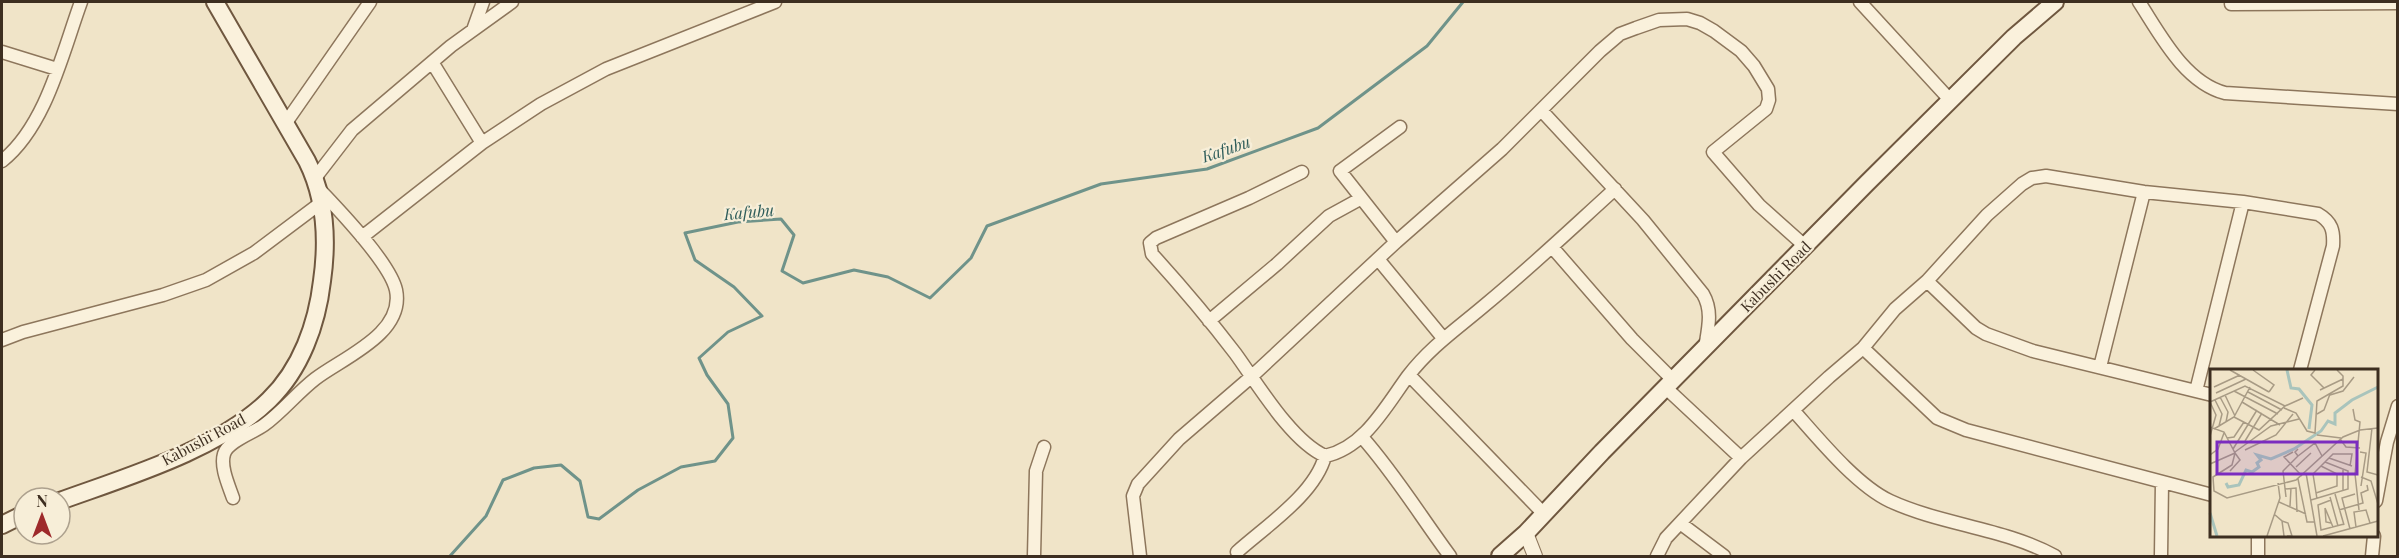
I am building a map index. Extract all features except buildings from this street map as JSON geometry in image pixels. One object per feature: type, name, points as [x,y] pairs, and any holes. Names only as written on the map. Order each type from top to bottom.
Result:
[{"type":"main road","name":"Kabushi Road","points":[[72,497],[167,461],[203,444],[254,414],[281,386],[306,343],[321,294],[325,247],[319,190],[285,124],[215,2]]},
{"type":"main road","name":"Kabushi Road","points":[[1500,556],[1526,533],[1669,384],[2014,37],[2055,2]]},
{"type":"street","points":[[2,161],[13,152],[31,130],[57,69],[81,2]]},
{"type":"street","points":[[285,124],[370,2]]},
{"type":"street","points":[[473,30],[483,2]]},
{"type":"street","points":[[2,340],[163,295],[206,280],[254,253],[319,190],[352,130],[432,62],[513,2]]},
{"type":"street","points":[[362,237],[482,143],[541,104],[606,69],[707,31],[775,2]]},
{"type":"street","points":[[1860,2],[1951,101]]},
{"type":"street","points":[[2139,2],[2185,67],[2214,90],[2225,93],[2397,104]]},
{"type":"street","points":[[2231,3],[2397,3]]},
{"type":"street","points":[[1140,556],[1133,496],[1138,484],[1179,439],[1251,377],[1396,242],[1502,148],[1620,34],[1659,20],[1687,19],[1700,23],[1741,51],[1754,66],[1768,89],[1769,100],[1766,109],[1713,152],[1759,205],[1806,247]]},
{"type":"street","points":[[2,52],[57,69]]},
{"type":"street","points":[[432,62],[482,143]]},
{"type":"street","points":[[1540,110],[1615,189],[1708,303],[1710,315],[1705,348]]},
{"type":"street","points":[[1396,242],[1340,171],[1400,127]]},
{"type":"street","points":[[1302,172],[1249,198],[1156,238],[1150,243],[1152,254],[1209,321],[1268,401],[1311,450],[1325,456],[1345,449],[1362,437],[1409,375],[1443,338],[1484,306],[1615,189]]},
{"type":"street","points":[[1657,556],[1666,538],[1741,458],[1863,348],[1895,309],[1927,281],[1988,215],[2022,183],[2032,178],[2046,176],[2144,192],[2243,202],[2318,214],[2326,219],[2331,226],[2333,246],[2300,369]]},
{"type":"street","points":[[233,498],[223,464],[228,447],[266,424],[315,379],[379,335],[395,312],[396,287],[362,237],[319,190]]},
{"type":"street","points":[[2100,367],[2144,192]]},
{"type":"street","points":[[1209,321],[1278,264],[1329,216],[1360,199]]},
{"type":"street","points":[[2196,391],[2243,202]]},
{"type":"street","points":[[1552,247],[1669,384],[1741,458]]},
{"type":"street","points":[[1378,259],[1443,338]]},
{"type":"street","points":[[1927,281],[1976,328],[1986,334],[2032,351],[2210,395]]},
{"type":"street","points":[[1863,348],[1937,418],[1966,430],[2210,495]]},
{"type":"street","points":[[1409,375],[1543,513]]},
{"type":"street","points":[[281,386],[292,400]]},
{"type":"street","points":[[2378,481],[2382,441],[2397,406]]},
{"type":"street","points":[[1792,410],[1864,484],[1888,500],[2014,540],[2055,556]]},
{"type":"street","points":[[1362,437],[1390,469],[1413,507],[1450,556]]},
{"type":"street","points":[[1034,556],[1036,471],[1044,447]]},
{"type":"street","points":[[1237,552],[1310,488],[1321,471],[1325,456]]},
{"type":"street","points":[[2161,556],[2162,482]]},
{"type":"street","points":[[1680,522],[1724,556]]},
{"type":"street","points":[[1526,533],[1534,556]]},
{"type":"street","points":[[2258,537],[2258,556]]},
{"type":"street","points":[[2372,556],[2374,537]]},
{"type":"waterway","name":"Kafubu","points":[[450,556],[486,516],[503,480],[534,468],[561,465],[580,481],[588,517],[599,519],[638,490],[681,467],[715,461],[733,438],[728,404],[707,375],[699,358],[728,332],[762,316],[734,287],[695,260],[685,233],[738,222],[781,219],[794,235],[782,271],[803,283],[854,270],[888,277],[930,298],[971,258],[987,226],[1101,184],[1207,169],[1318,128],[1427,46],[1463,2]]}]
